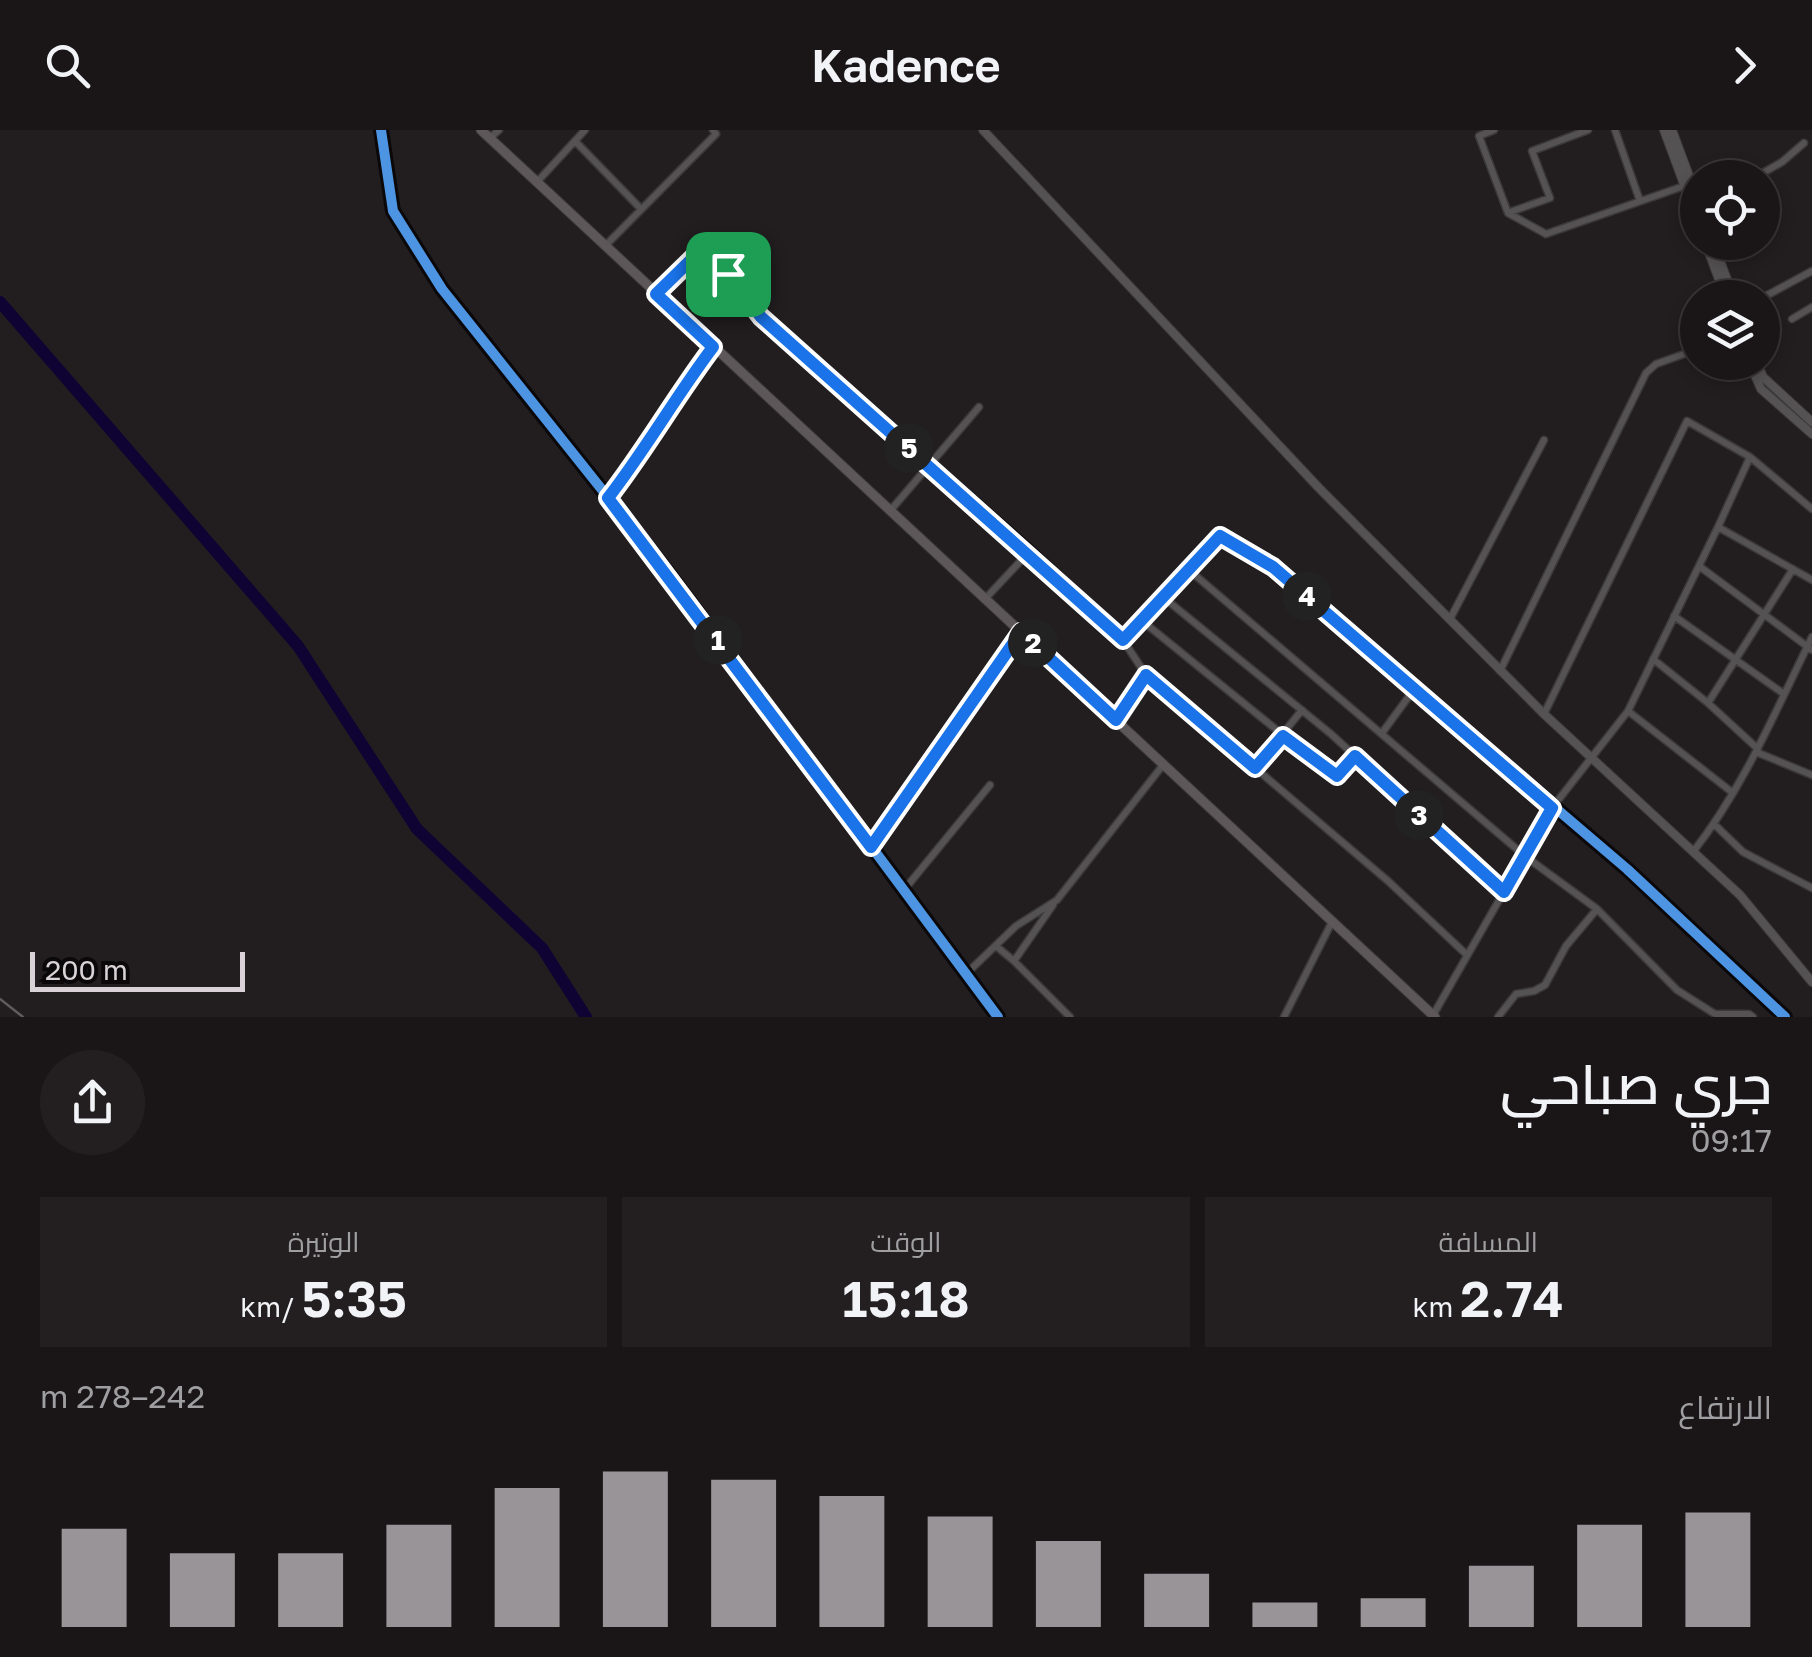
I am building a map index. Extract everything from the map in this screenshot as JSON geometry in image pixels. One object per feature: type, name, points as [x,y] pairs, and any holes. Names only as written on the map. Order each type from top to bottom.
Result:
[{"type":"main road","points":[[481,130],[1433,1016]]},
{"type":"street","points":[[381,130],[393,211],[442,288],[608,498],[998,1017]]},
{"type":"street","points":[[490,138],[499,130]]},
{"type":"street","points":[[537,182],[585,130]]},
{"type":"street","points":[[605,246],[716,134],[713,130]]},
{"type":"street","points":[[983,130],[1319,488],[1449,620],[1544,714],[1740,895],[1812,982]]},
{"type":"street","points":[[1494,130],[1479,136],[1508,213],[1546,234],[1680,187]]},
{"type":"street","points":[[1508,213],[1550,198],[1532,151],[1588,130]]},
{"type":"street","points":[[1615,130],[1640,201]]},
{"type":"street","points":[[1668,130],[1680,172]]},
{"type":"street","points":[[1668,130],[1680,161]]},
{"type":"street","points":[[575,142],[641,210]]},
{"type":"street","points":[[1780,163],[1804,143]]},
{"type":"street","points":[[656,294],[697,254],[728,274],[761,317],[1029,552],[1123,640],[1146,675],[1388,881],[1467,955]]},
{"type":"street","points":[[1780,288],[1812,271]]},
{"type":"street","points":[[1792,319],[1812,307]]},
{"type":"street","points":[[608,498],[713,347]]},
{"type":"street","points":[[1500,671],[1646,373],[1656,364],[1680,355]]},
{"type":"street","points":[[1758,380],[1762,389],[1812,434]]},
{"type":"street","points":[[1766,380],[1812,422]]},
{"type":"street","points":[[890,510],[978,407]]},
{"type":"street","points":[[1544,714],[1686,420],[1750,458],[1812,509]]},
{"type":"street","points":[[1449,620],[1544,440]]},
{"type":"street","points":[[1433,1016],[1552,808],[1628,711],[1750,458]]},
{"type":"street","points":[[1718,527],[1812,580]]},
{"type":"street","points":[[1123,640],[1220,536],[1273,567],[1627,869],[1784,1017]]},
{"type":"street","points":[[985,599],[1029,552]]},
{"type":"street","points":[[1698,566],[1809,649]]},
{"type":"street","points":[[1708,703],[1793,569]]},
{"type":"street","points":[[1188,570],[1526,857],[1596,909],[1677,990],[1715,1014],[1753,1017]]},
{"type":"street","points":[[1163,597],[1302,710],[1504,892]]},
{"type":"street","points":[[1674,616],[1784,694]]},
{"type":"street","points":[[1141,620],[1337,776],[1355,756]]},
{"type":"street","points":[[871,847],[1021,632]]},
{"type":"street","points":[[1692,852],[1714,824],[1757,751],[1812,637]]},
{"type":"street","points":[[1653,659],[1708,703],[1757,751],[1812,775]]},
{"type":"street","points":[[1116,720],[1146,675]]},
{"type":"street","points":[[1382,733],[1414,688]]},
{"type":"street","points":[[1255,768],[1302,710]]},
{"type":"street","points":[[1628,711],[1732,793]]},
{"type":"street","points":[[1014,961],[1164,764]]},
{"type":"street","points":[[904,890],[990,784]]},
{"type":"street","points":[[1714,824],[1742,852],[1812,888]]},
{"type":"street","points":[[966,974],[1016,926],[1057,900]]},
{"type":"street","points":[[1498,1017],[1516,994],[1544,985],[1566,946],[1596,909]]},
{"type":"street","points":[[1284,1017],[1333,921]]},
{"type":"street","points":[[1016,926],[1029,940]]},
{"type":"street","points":[[996,946],[1070,1017]]},
{"type":"waterway","points":[[0,302],[298,646],[417,829],[542,948],[586,1017]]},
{"type":"railway","points":[[0,999],[23,1017]]},
{"type":"cycle path","points":[[381,130],[393,211],[442,289],[666,570],[998,1017]]},
{"type":"cycle path","points":[[656,293],[697,254],[728,273],[761,317],[1029,552],[1123,640],[1220,536],[1273,567],[1627,869],[1785,1017]]},
{"type":"route","points":[[697,254],[728,274],[761,317],[1029,552],[1123,640],[1220,536],[1273,567],[1552,808],[1504,892],[1355,756],[1337,776],[1283,736],[1255,768],[1146,675],[1116,720],[1021,632],[871,847],[608,498],[713,347],[656,294],[697,254]]}]
